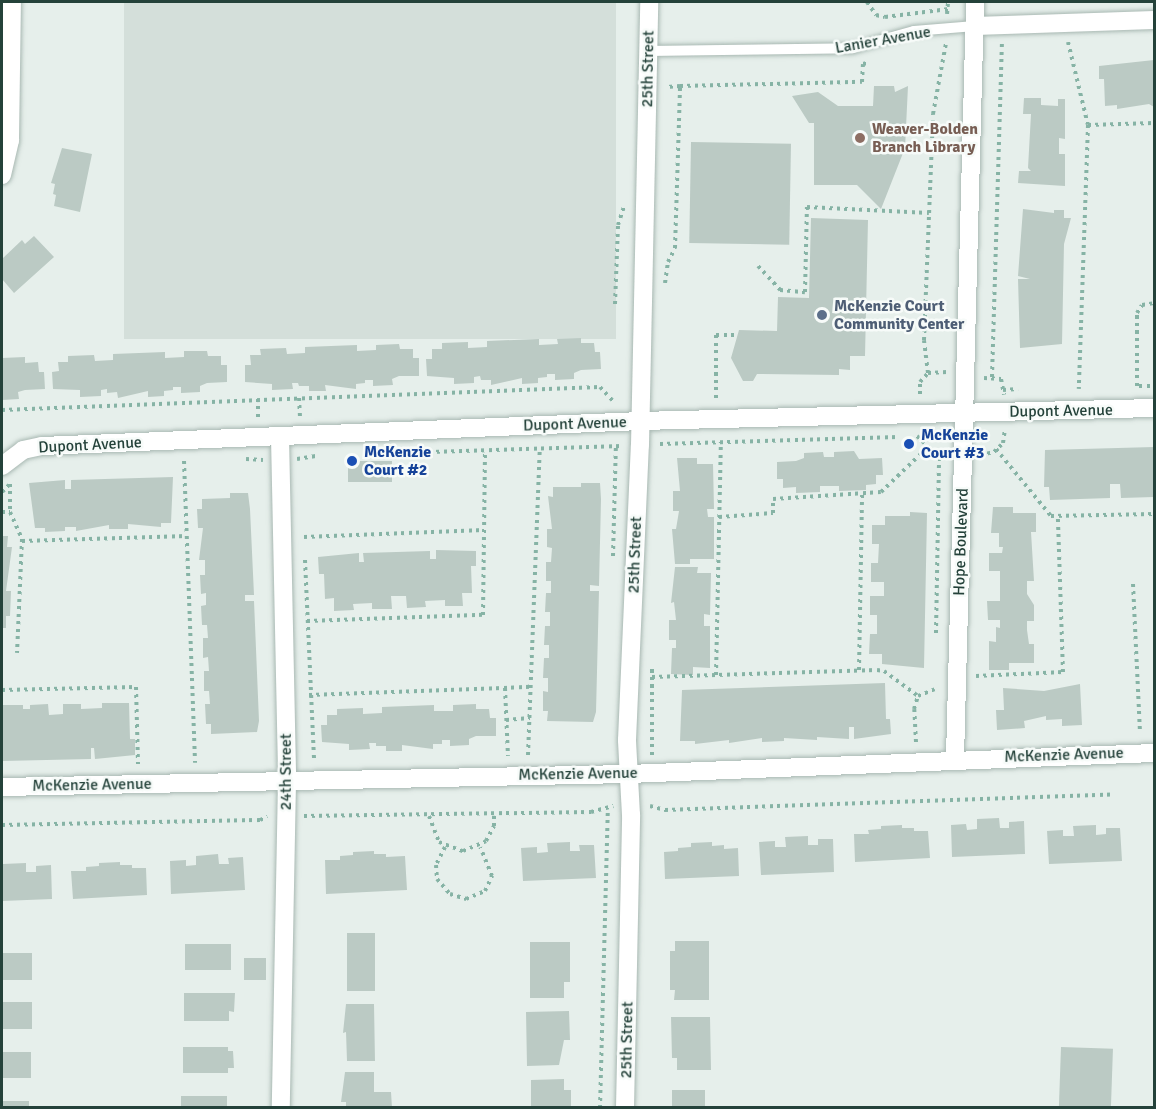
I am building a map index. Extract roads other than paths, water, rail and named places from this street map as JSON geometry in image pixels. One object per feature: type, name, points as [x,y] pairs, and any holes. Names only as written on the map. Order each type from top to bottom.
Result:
[{"type":"street","points":[[2,175],[10,140],[12,2]]},
{"type":"street","name":"25th Street","points":[[625,1107],[632,806],[628,753],[640,412],[657,51],[649,2]]},
{"type":"street","name":"Hope Boulevard","points":[[955,750],[975,2]]},
{"type":"street","name":"Lanier Avenue","points":[[975,26],[1002,23],[1155,20]]},
{"type":"street","name":"Dupont Avenue","points":[[2,466],[23,450],[42,446],[302,436],[640,412],[660,420],[1155,408]]},
{"type":"street","name":"24th Street","points":[[280,437],[287,761],[281,1107]]},
{"type":"street","name":"McKenzie Avenue","points":[[2,787],[287,783],[629,774],[955,750],[1155,753]]},
{"type":"lane","name":"Lanier Avenue","points":[[657,51],[853,48],[914,31],[975,26]]},
{"type":"place","name":"Weaver-Bolden Branch Library","points":[[860,138]]},
{"type":"place","name":"McKenzie Court Community Center","points":[[822,315]]},
{"type":"place","name":"McKenzie Court #3","points":[[909,444]]},
{"type":"place","name":"McKenzie Court #2","points":[[352,461]]}]
